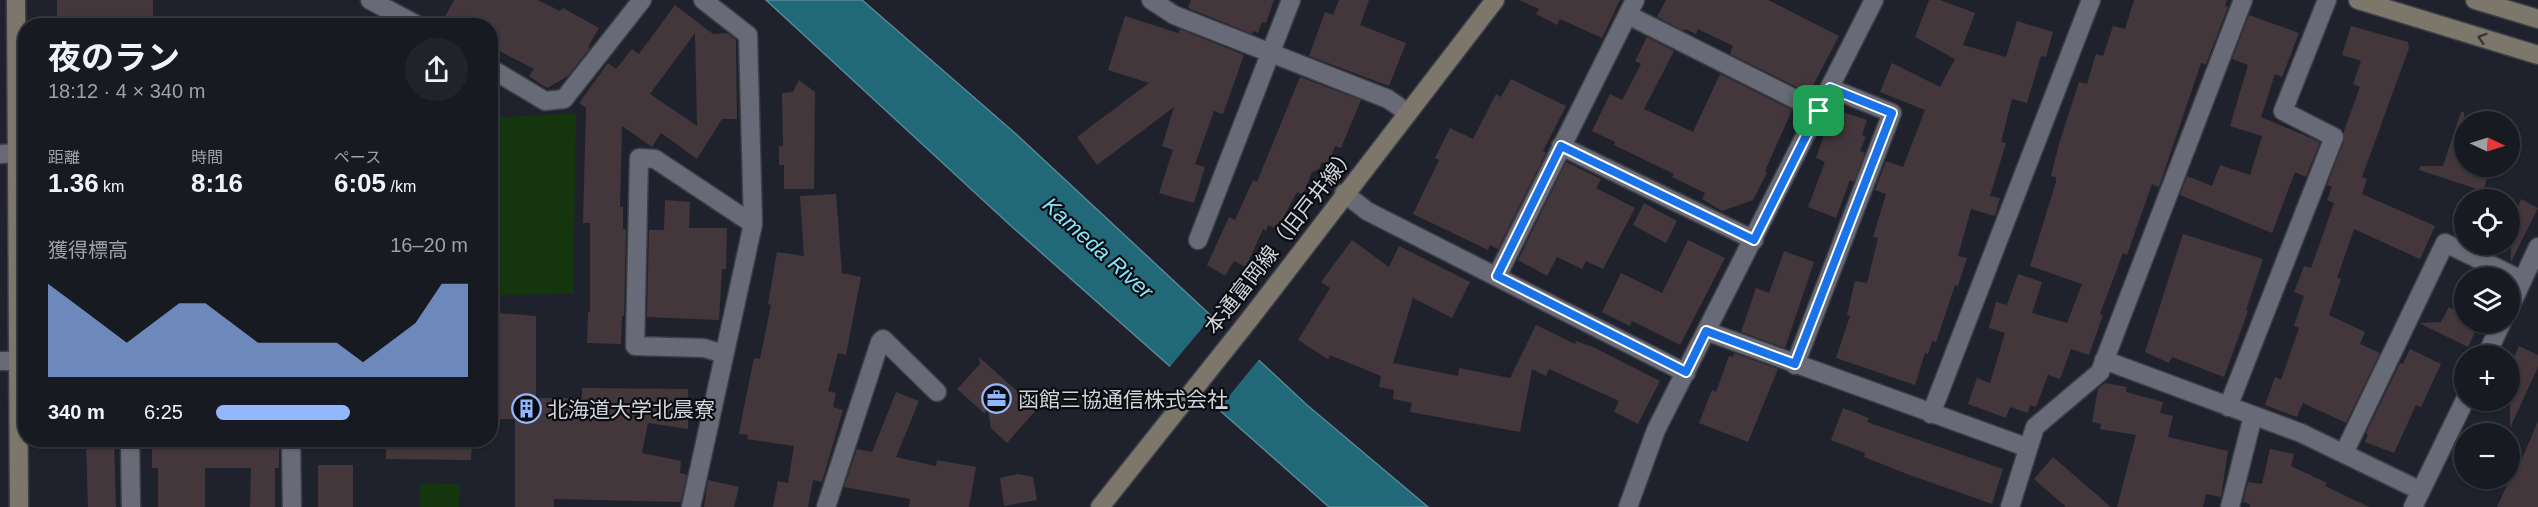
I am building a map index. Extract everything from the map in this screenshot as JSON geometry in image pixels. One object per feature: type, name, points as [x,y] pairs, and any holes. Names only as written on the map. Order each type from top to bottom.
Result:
[{"type":"street","points":[[16,0],[14,153],[18,222]]},
{"type":"street","points":[[370,0],[404,18]]},
{"type":"street","points":[[498,73],[545,101],[564,99],[642,0]]},
{"type":"street","points":[[691,507],[753,224],[748,35],[703,0]]},
{"type":"street","points":[[1198,240],[1291,0]]},
{"type":"street","name":"本通富岡線（旧戸井線）","points":[[1100,507],[1176,408],[1249,320],[1494,0]]},
{"type":"street","points":[[1628,507],[1656,430],[1874,0]]},
{"type":"street","points":[[1931,414],[2091,0]]},
{"type":"street","points":[[2010,507],[2026,447],[2035,427],[2100,372],[2243,0]]},
{"type":"street","points":[[2228,407],[2334,137],[2283,111],[2327,0]]},
{"type":"street","points":[[2358,0],[2538,55]]},
{"type":"street","points":[[2475,0],[2538,20]]},
{"type":"street","points":[[1157,2],[1174,15],[1388,99],[1408,113]]},
{"type":"street","points":[[1497,276],[1631,8],[1819,111]]},
{"type":"street","points":[[1795,364],[1892,113],[1830,88]]},
{"type":"street","points":[[1561,146],[1754,240]]},
{"type":"street","points":[[724,354],[704,348],[635,346],[639,158],[655,159],[753,224]]},
{"type":"street","points":[[1344,193],[1367,211],[1686,372]]},
{"type":"street","points":[[2344,453],[2445,243],[2522,280]]},
{"type":"street","points":[[2520,284],[2538,247]]},
{"type":"street","points":[[18,296],[9,361],[19,507]]},
{"type":"street","points":[[1706,331],[2026,447]]},
{"type":"street","points":[[825,507],[880,342],[883,339],[937,392]]},
{"type":"street","points":[[2104,360],[2301,433],[2344,453],[2417,499],[2459,411]]},
{"type":"street","points":[[2230,507],[2253,416]]},
{"type":"street","points":[[130,447],[131,507]]},
{"type":"street","points":[[291,447],[292,507]]},
{"type":"green space","points":[[576,113],[573,294],[498,295],[498,118]]},
{"type":"green space","points":[[420,483],[460,484],[459,507],[420,507]]},
{"type":"water","name":"Kameda River","points":[[766,0],[862,0],[1016,134],[1307,405],[1428,507],[1329,507],[1010,225]]},
{"type":"pier","points":[[1214,314],[1261,357],[1216,412],[1168,369]]},
{"type":"building","points":[[57,0],[153,0],[153,18],[57,18]]},
{"type":"building","points":[[454,0],[538,0],[560,11],[563,8],[599,28],[588,47],[590,48],[568,76],[547,88],[529,76],[534,69],[498,50],[498,18],[444,18]]},
{"type":"building","points":[[1191,0],[1274,0],[1266,23],[1262,22],[1258,33],[1253,31],[1252,34],[1188,8]]},
{"type":"building","points":[[1339,0],[1369,0],[1360,25],[1406,43],[1389,86],[1309,56],[1325,12],[1333,15]]},
{"type":"building","points":[[1519,0],[1620,0],[1602,38],[1560,19],[1557,25],[1536,14],[1539,9]]},
{"type":"building","points":[[1666,0],[1768,0],[1839,36],[1809,93],[1730,54],[1733,46],[1698,29],[1696,34],[1685,29],[1684,31],[1657,17]]},
{"type":"building","points":[[1929,0],[1940,0],[1975,13],[1963,45],[2006,57],[2017,21],[2053,32],[2046,57],[2041,56],[2027,103],[2012,99],[2001,142],[2006,143],[1990,196],[2000,198],[1995,216],[1971,209],[1958,256],[1967,258],[1958,286],[1955,285],[1936,342],[1932,341],[1928,354],[1925,353],[1915,385],[1836,358],[1850,316],[1847,315],[1855,281],[1867,283],[1878,238],[1873,237],[1886,194],[1875,190],[1886,161],[1903,167],[1925,110],[1880,92],[1892,63],[1940,87],[1955,59],[1915,37]]},
{"type":"building","points":[[2134,0],[2227,0],[2225,6],[2228,7],[2206,64],[2201,63],[2159,187],[2152,184],[2127,255],[2123,253],[2100,314],[2103,315],[2089,355],[2071,349],[2060,379],[2048,375],[2036,407],[2030,405],[2028,413],[2010,407],[2006,418],[1968,404],[1977,378],[1990,383],[2005,333],[1989,328],[1996,302],[2007,305],[2018,274],[2042,282],[2032,313],[2067,323],[2082,284],[2030,266],[2056,182],[2056,177],[2051,176],[2079,82],[2087,84],[2096,54],[2103,56],[2113,26],[2125,29]]},
{"type":"building","points":[[675,5],[713,34],[727,33],[736,40],[737,119],[722,119],[697,159],[661,133],[652,147],[622,126],[620,207],[623,207],[623,229],[626,229],[621,344],[587,343],[588,312],[590,312],[590,223],[583,223],[586,108],[579,103],[608,63],[616,69],[632,49],[639,54]],"holes":[[[695,33],[697,126],[650,94]]]},
{"type":"building","points":[[2249,15],[2299,33],[2282,77],[2275,74],[2261,117],[2320,142],[2306,177],[2295,172],[2272,233],[2180,195],[2187,176],[2212,186],[2220,165],[2250,175],[2262,136],[2230,126],[2248,65],[2232,59]]},
{"type":"building","points":[[1125,16],[1178,33],[1180,29],[1244,55],[1223,114],[1214,111],[1195,164],[1205,167],[1194,203],[1159,193],[1173,150],[1162,146],[1174,107],[1097,165],[1077,137],[1149,83],[1108,70]]},
{"type":"building","points":[[2351,26],[2408,42],[2409,48],[2362,177],[2367,179],[2362,194],[2435,226],[2420,259],[2354,229],[2337,278],[2341,279],[2329,315],[2365,332],[2360,344],[2380,353],[2346,423],[2303,403],[2297,417],[2265,405],[2275,377],[2281,380],[2299,328],[2294,326],[2304,296],[2294,292],[2304,266],[2311,268],[2334,203],[2327,200],[2332,187],[2327,185],[2344,141],[2344,131],[2360,87],[2353,84],[2361,61],[2342,55]]},
{"type":"building","points":[[1647,37],[1674,51],[1644,109],[1693,132],[1720,74],[1792,110],[1765,171],[1767,173],[1753,200],[1722,211],[1702,199],[1705,193],[1672,177],[1674,174],[1614,145],[1615,142],[1592,131],[1610,94],[1622,100],[1641,64],[1635,61]]},
{"type":"building","points":[[1300,77],[1361,100],[1341,148],[1335,146],[1328,164],[1322,162],[1319,169],[1312,172],[1303,195],[1297,192],[1277,229],[1268,225],[1266,231],[1263,229],[1246,267],[1234,261],[1225,276],[1207,265],[1229,217],[1235,220],[1253,180],[1257,182]]},
{"type":"building","points":[[1511,79],[1566,106],[1543,151],[1546,153],[1498,249],[1490,245],[1488,250],[1413,214],[1439,160],[1435,158],[1450,128],[1473,139],[1496,94],[1501,97]]},
{"type":"building","points":[[799,80],[815,92],[814,189],[784,189],[784,165],[779,165],[779,146],[783,146],[782,93],[793,92]]},
{"type":"building","points":[[1833,109],[1867,120],[1862,135],[1866,137],[1860,151],[1865,153],[1854,182],[1850,180],[1836,218],[1808,207],[1825,162],[1816,158]]},
{"type":"building","points":[[2454,133],[2454,177],[2487,177],[2484,189],[2477,189],[2419,170],[2420,166],[2443,166]]},
{"type":"building","points":[[1566,162],[1601,179],[1596,188],[1635,208],[1603,269],[1586,261],[1582,269],[1557,257],[1547,276],[1518,260]]},
{"type":"building","points":[[836,194],[842,273],[861,277],[846,355],[838,353],[828,391],[836,393],[833,407],[843,410],[822,482],[813,480],[808,507],[773,507],[778,481],[788,483],[794,446],[747,439],[748,435],[739,434],[743,412],[754,358],[760,359],[771,305],[768,304],[777,252],[804,256],[800,196]]},
{"type":"building","points":[[2521,199],[2538,208],[2520,244]]},
{"type":"building","points":[[665,200],[690,202],[689,228],[727,228],[726,269],[722,269],[719,320],[647,317],[649,230],[664,230]]},
{"type":"building","points":[[1644,203],[1677,221],[1666,243],[1633,225]]},
{"type":"building","points":[[2183,234],[2263,259],[2246,310],[2248,311],[2224,377],[2172,357],[2169,363],[2145,352]]},
{"type":"building","points":[[1352,240],[1389,267],[1399,246],[1470,282],[1452,318],[1413,298],[1393,363],[1458,376],[1459,368],[1510,378],[1536,325],[1575,344],[1576,341],[1593,347],[1660,381],[1638,424],[1614,412],[1619,401],[1549,369],[1546,376],[1532,369],[1520,432],[1410,412],[1412,403],[1393,399],[1394,390],[1379,387],[1381,376],[1330,355],[1328,359],[1298,340],[1330,288],[1321,282]]},
{"type":"building","points":[[1688,240],[1725,258],[1680,345],[1632,321],[1630,326],[1602,312],[1621,273],[1662,293]]},
{"type":"building","points":[[1784,251],[1814,262],[1785,348],[1741,332],[1756,288],[1769,293]]},
{"type":"building","points":[[2449,307],[2454,310],[2454,333],[2475,333],[2469,345],[2464,345],[2419,323],[2441,322]]},
{"type":"building","points":[[498,313],[536,316],[536,398],[582,398],[582,388],[688,389],[688,429],[648,423],[642,453],[681,461],[680,473],[687,475],[681,502],[554,499],[554,507],[515,507],[515,419],[498,419]]},
{"type":"building","points":[[2520,346],[2538,355],[2538,367],[2520,406]]},
{"type":"building","points":[[2410,349],[2441,364],[2421,407],[2416,405],[2394,453],[2365,442],[2368,434],[2366,433],[2400,363],[2403,364]]},
{"type":"building","points":[[1734,353],[1778,369],[1748,442],[1699,423],[1712,390],[1716,392],[1729,356],[1733,357]]},
{"type":"building","name":"函館三協通信株式会社","points":[[979,357],[1037,409],[1007,443],[991,428],[987,405],[985,414],[957,389],[980,364]]},
{"type":"building","points":[[2105,383],[2127,387],[2126,392],[2163,402],[2160,413],[2173,416],[2168,437],[2228,451],[2221,497],[2206,494],[2203,507],[2117,507],[2136,435],[2100,429],[2101,424],[2092,422],[2098,389]]},
{"type":"building","points":[[896,392],[919,401],[896,457],[936,466],[937,460],[976,467],[969,507],[909,507],[910,499],[844,487],[857,449],[872,452]]},
{"type":"building","points":[[1843,408],[1869,418],[1867,422],[2003,469],[1992,504],[1864,457],[1865,453],[1831,440]]},
{"type":"building","points":[[2510,411],[2518,411],[2512,423],[2510,423]]},
{"type":"building","points":[[2538,421],[2538,507],[2497,507],[2505,489],[2520,489],[2520,464]]},
{"type":"building","points":[[86,447],[114,447],[116,507],[88,507]]},
{"type":"building","points":[[152,447],[279,447],[279,468],[275,468],[275,507],[250,507],[251,468],[205,468],[205,507],[158,507],[158,468],[152,468]]},
{"type":"building","points":[[386,447],[472,447],[471,460],[386,459]]},
{"type":"building","points":[[2270,449],[2294,454],[2291,466],[2327,483],[2325,486],[2369,507],[2250,507],[2250,504],[2243,502],[2248,482],[2262,484]]},
{"type":"building","points":[[2053,457],[2111,507],[2066,507],[2034,479]]},
{"type":"building","points":[[318,465],[353,465],[353,507],[318,507]]},
{"type":"building","points":[[1018,474],[1033,477],[1037,500],[1004,506],[1000,478]]},
{"type":"building","points":[[708,480],[739,487],[734,507],[704,507]]},
{"type":"place","name":"函館三協通信株式会社","points":[[997,399]]},
{"type":"place","name":"北海道大学北晨寮","points":[[526,409]]},
{"type":"route","points":[[1830,88],[1892,113],[1795,364],[1706,331],[1686,372],[1497,276],[1561,146],[1754,240],[1819,111],[1830,88]]}]
